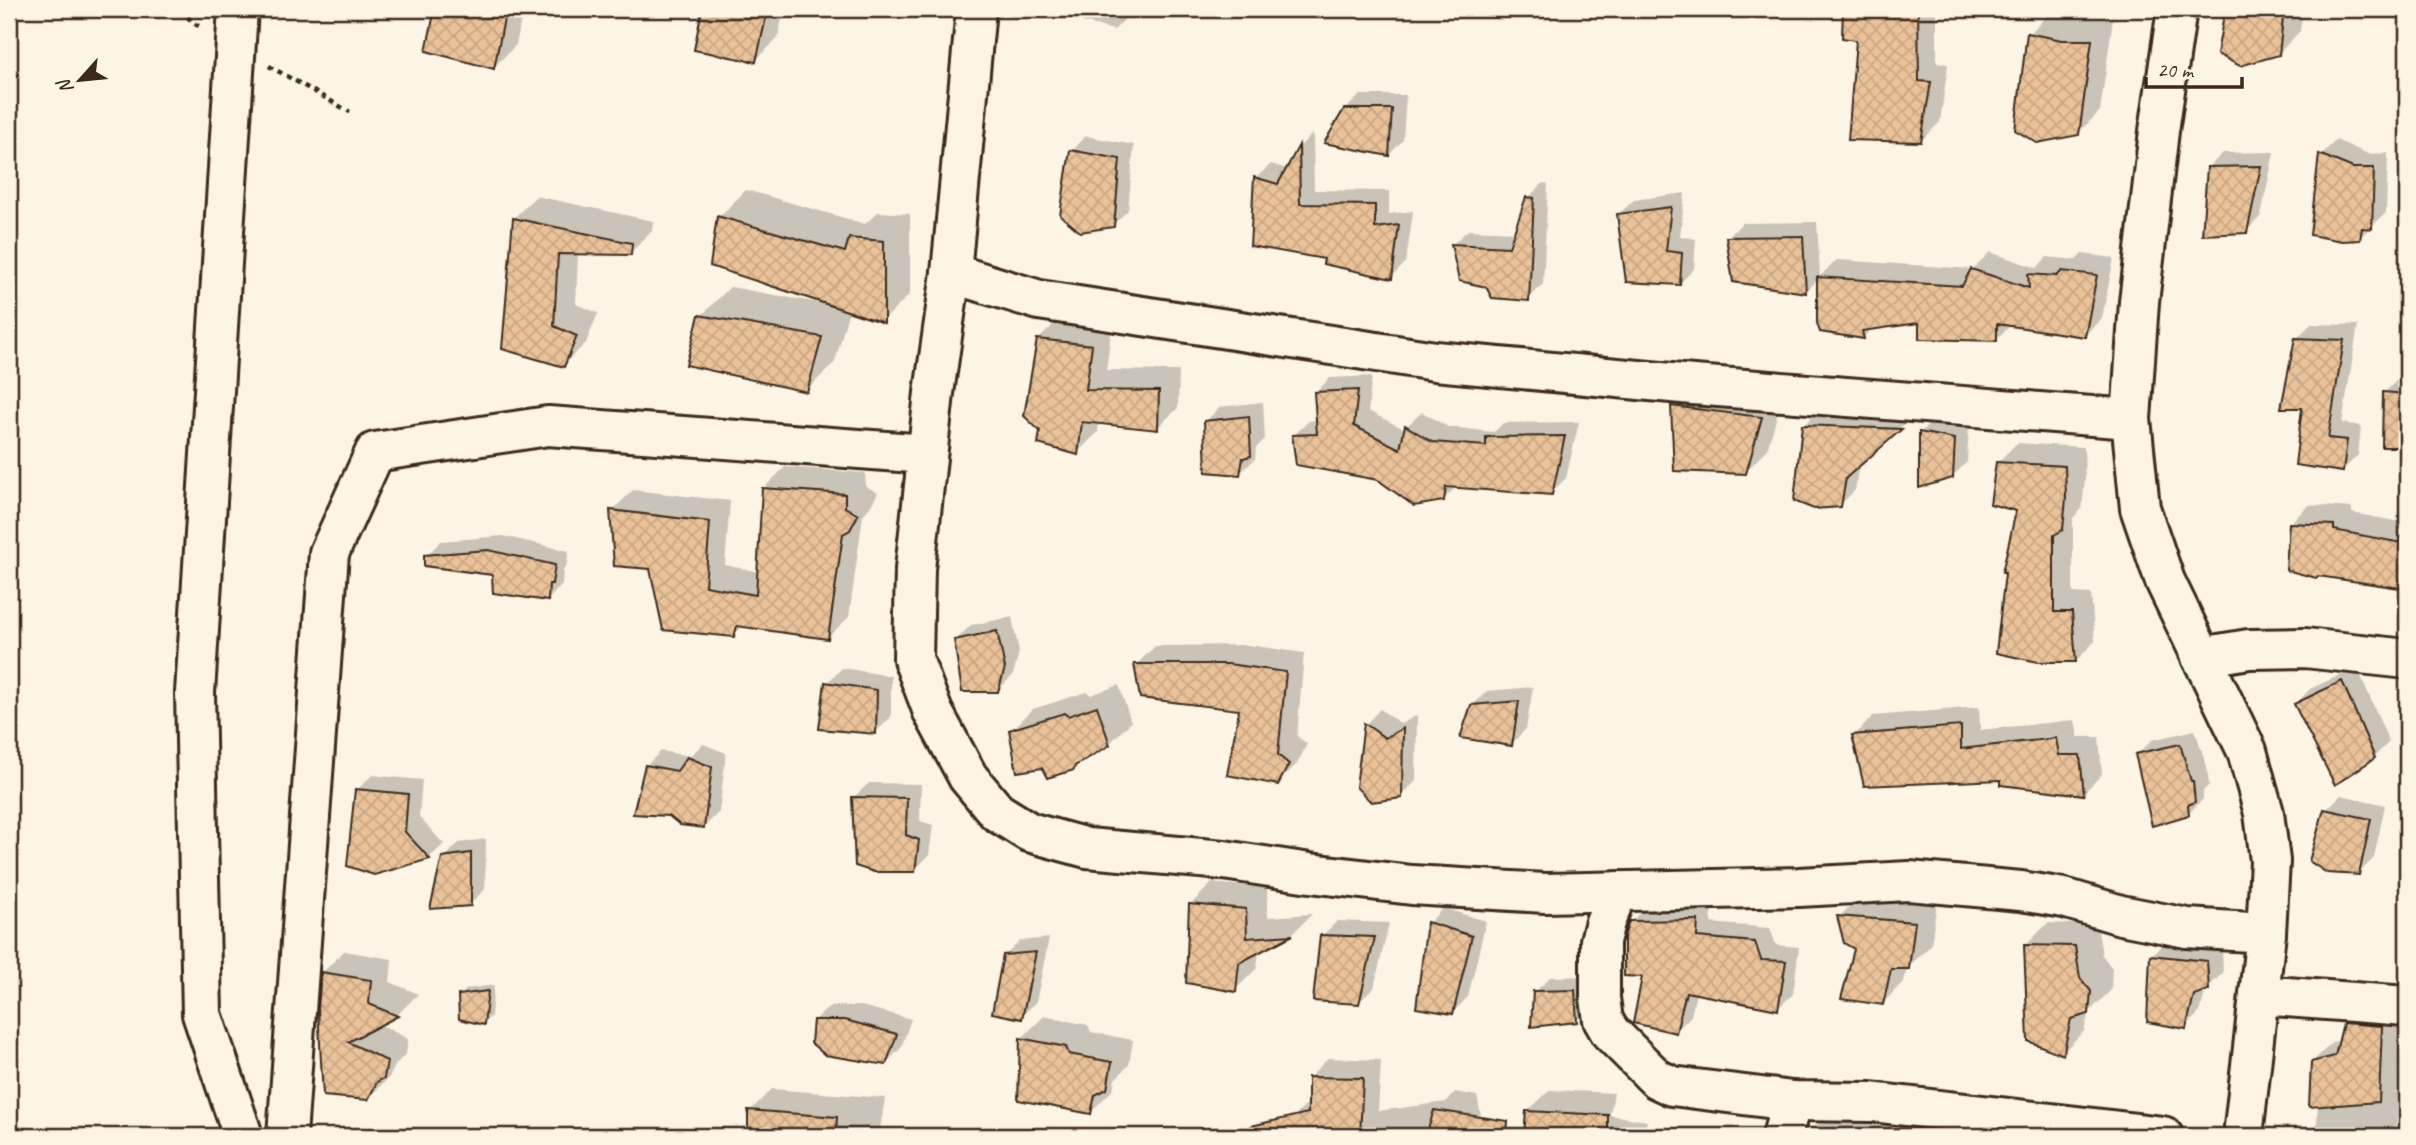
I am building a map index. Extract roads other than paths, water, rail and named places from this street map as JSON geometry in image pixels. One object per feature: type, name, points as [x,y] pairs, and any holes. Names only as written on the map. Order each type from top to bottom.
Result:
[{"type":"street","points":[[239,9],[195,692],[202,1014],[243,1136]]},
{"type":"street","points":[[976,9],[951,274],[933,393],[915,569],[914,659],[933,712],[968,777],[997,812],[1029,832],[1087,848],[1224,860],[1412,885],[1545,893],[1799,887],[1909,881],[2021,891],[2064,898],[2121,915],[2187,928],[2266,933]]},
{"type":"street","points":[[2177,9],[2159,131],[2141,289],[2131,419],[2140,508],[2165,581],[2247,751],[2264,813],[2270,861],[2266,933],[2243,1136]]},
{"type":"street","points":[[951,274],[1038,300],[1434,361],[1693,385],[2131,419]]},
{"type":"street","points":[[287,1136],[328,553],[375,452],[548,426],[927,454]]},
{"type":"street","points":[[2201,657],[2249,649],[2305,648],[2407,659]]},
{"type":"street","points":[[1618,891],[1605,922],[1601,941],[1600,999],[1603,1020],[1610,1032],[1657,1079],[1672,1086],[1787,1119],[1871,1102],[2163,1136]]},
{"type":"street","points":[[2259,995],[2407,1006]]}]
